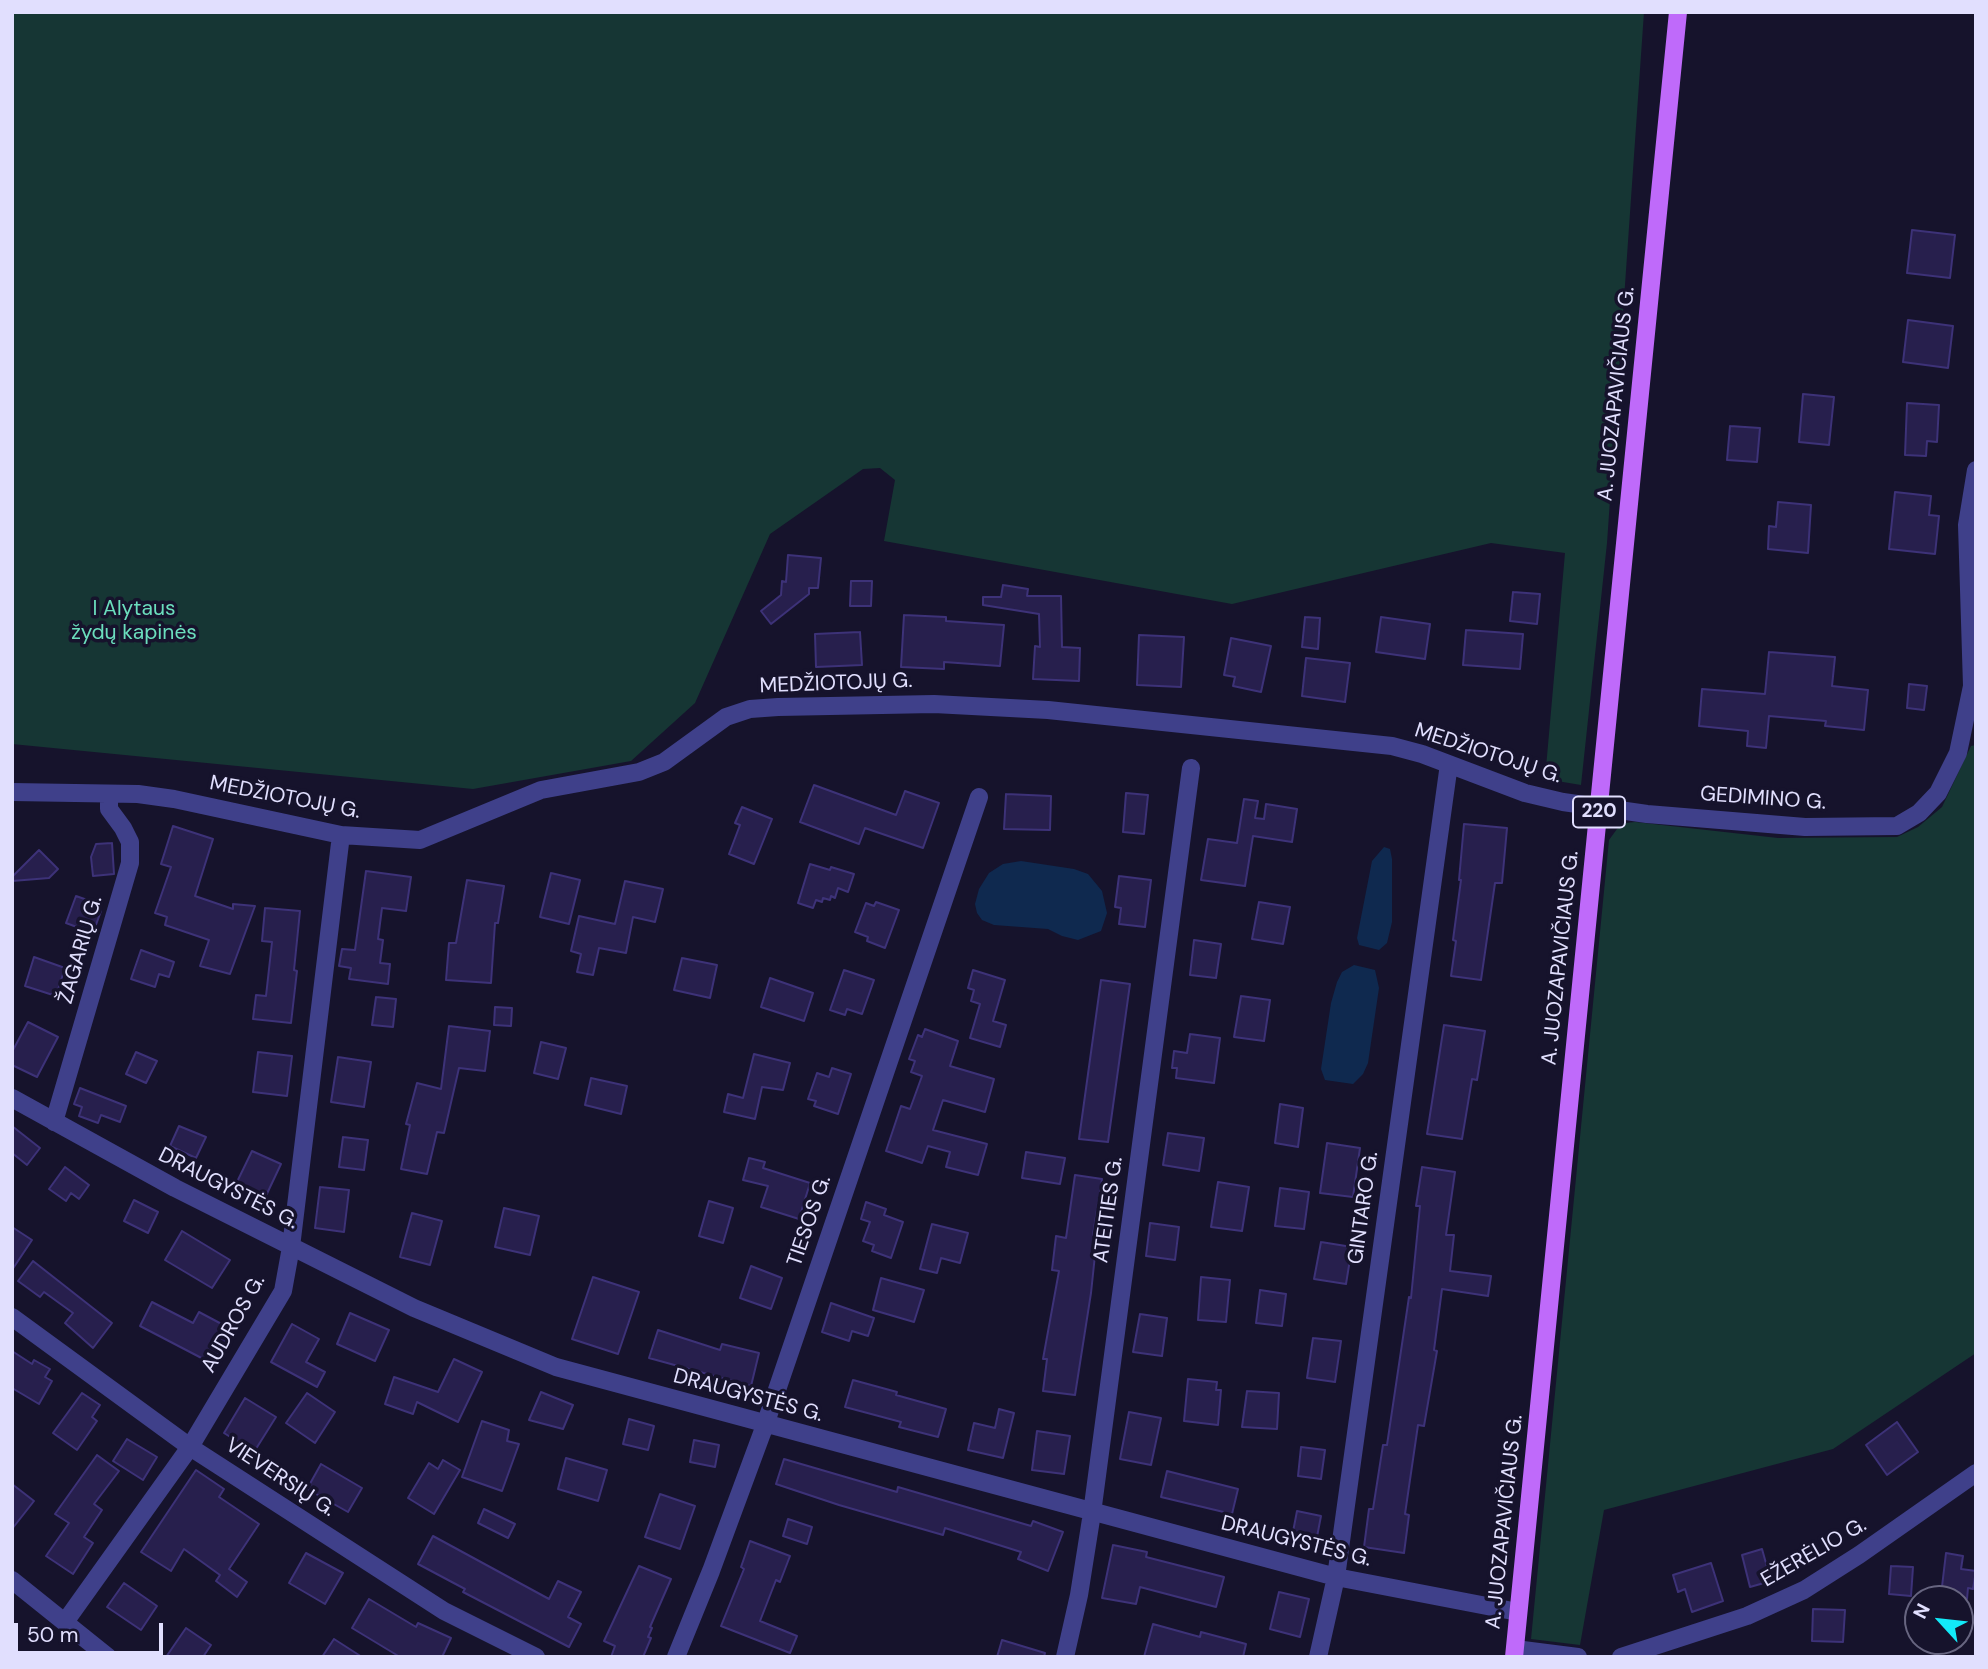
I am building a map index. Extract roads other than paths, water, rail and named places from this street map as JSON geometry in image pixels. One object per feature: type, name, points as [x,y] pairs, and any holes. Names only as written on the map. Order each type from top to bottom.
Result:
[{"type":"main road","name":"A. JUOZAPAVIČIAUS G.","points":[[1515,1653],[1678,12]]},
{"type":"street","points":[[1974,686],[1967,525],[1976,470]]},
{"type":"street","name":"GEDIMINO G.","points":[[1600,807],[1647,814],[1805,827],[1896,826],[1919,813],[1938,793],[1958,753],[1974,686]]},
{"type":"street","name":"MEDŽIOTOJŲ G.","points":[[12,792],[138,794],[174,799],[341,835],[420,840],[541,790],[639,772],[664,762],[726,717],[750,709],[778,706],[934,704],[1061,711],[1392,746],[1422,754],[1525,793],[1600,807]]},
{"type":"street","name":"GINTARO G.","points":[[1318,1657],[1336,1577],[1449,764]]},
{"type":"street","name":"ATEITIES G.","points":[[1065,1657],[1079,1595],[1092,1513],[1191,768]]},
{"type":"street","name":"ŽAGARIŲ G.","points":[[54,1122],[130,863],[130,842],[124,828],[109,809],[109,794]]},
{"type":"street","name":"TIESOS G.","points":[[676,1657],[765,1425],[979,797]]},
{"type":"street","name":"AUDROS G.","points":[[65,1622],[190,1447],[284,1291],[341,835]]},
{"type":"street","name":"DRAUGYSTĖS G.","points":[[12,1098],[175,1188],[414,1308],[556,1367],[1336,1577],[1518,1612]]},
{"type":"street","name":"VIEVERSIŲ G.","points":[[12,1317],[190,1447],[444,1611],[536,1657]]},
{"type":"street","name":"EŽERĖLIO G.","points":[[1621,1657],[1747,1616],[1804,1590],[1976,1474]]},
{"type":"street","points":[[12,1580],[108,1657]]},
{"type":"street","points":[[1515,1653],[1578,1657]]},
{"type":"water","points":[[1384,847],[1390,849],[1392,859],[1392,922],[1387,943],[1379,950],[1359,945],[1357,938],[1372,861]]},
{"type":"water","points":[[1021,861],[1074,869],[1088,874],[1102,891],[1107,913],[1101,931],[1078,940],[1048,929],[994,925],[982,920],[975,904],[979,889],[989,873],[1003,864]]},
{"type":"water","points":[[1354,965],[1375,970],[1379,988],[1368,1063],[1363,1074],[1353,1084],[1325,1080],[1321,1069],[1331,1003],[1337,982],[1342,972]]},
{"type":"park label","name":"I Alytaus žydų kapinės","points":[[134,621]]}]
